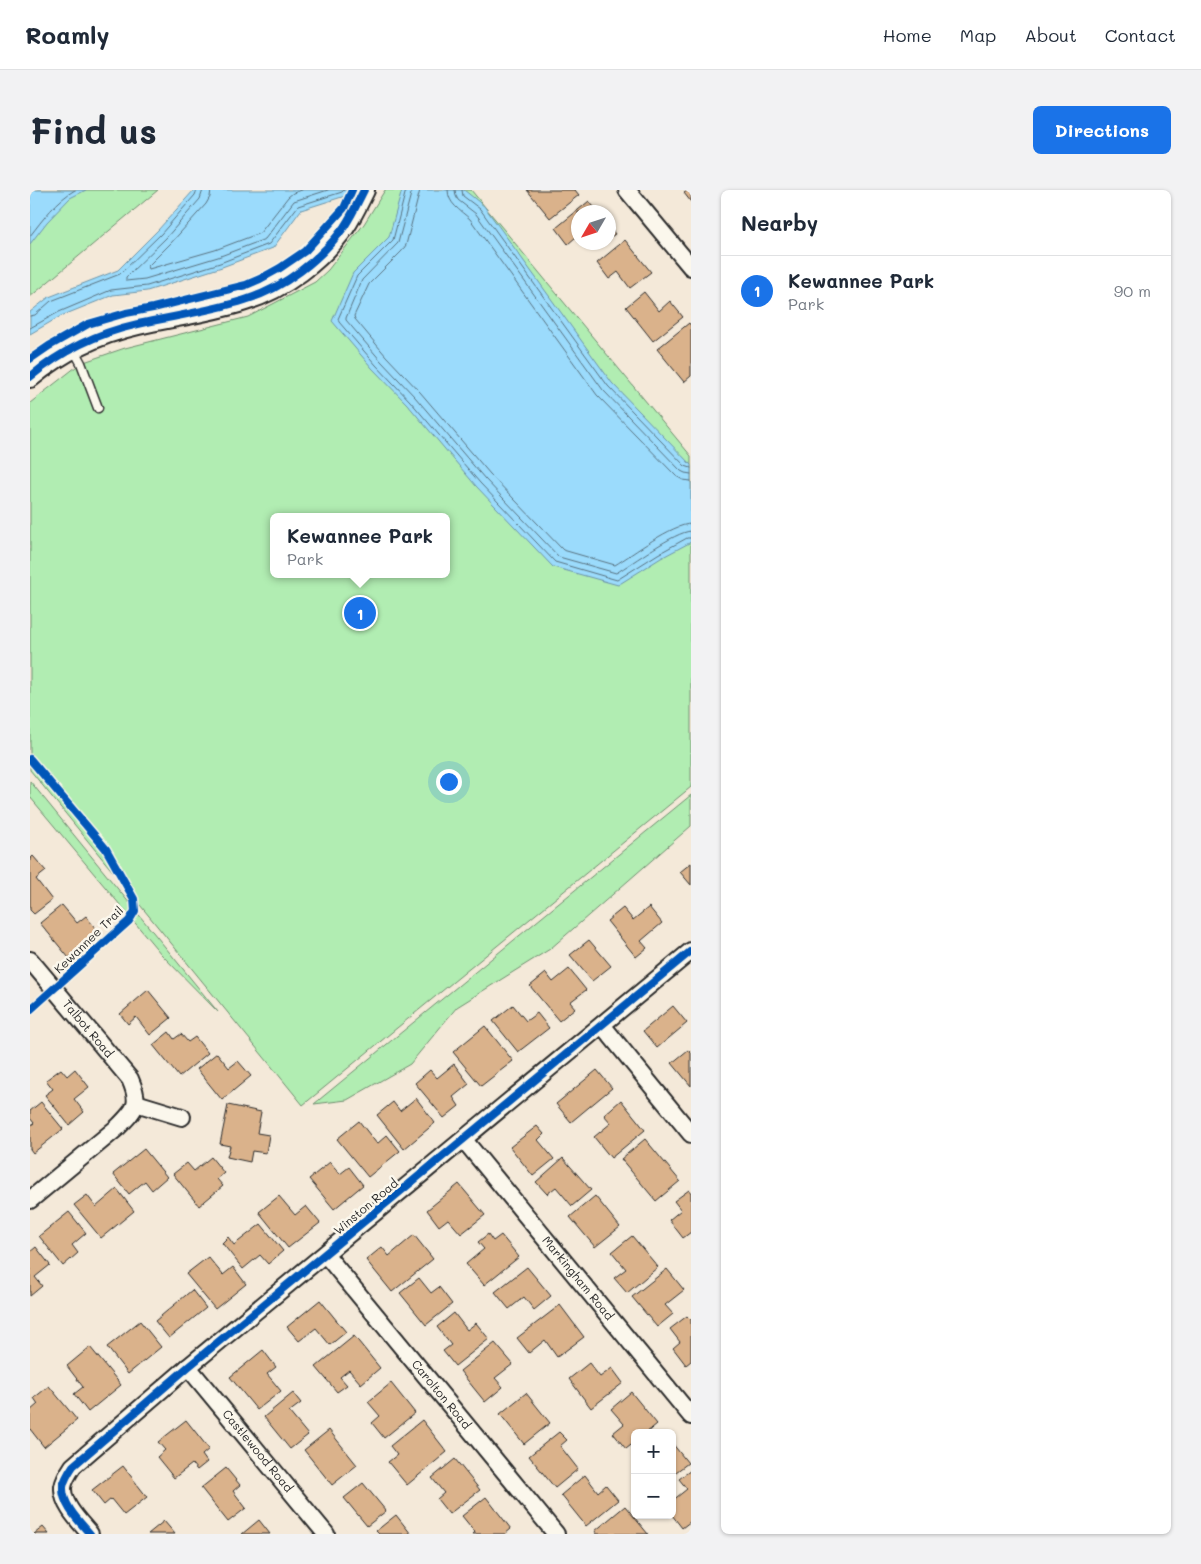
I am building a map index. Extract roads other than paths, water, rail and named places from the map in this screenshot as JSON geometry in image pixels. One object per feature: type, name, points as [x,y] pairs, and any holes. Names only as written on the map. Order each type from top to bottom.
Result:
[{"type":"street","points":[[30,377],[73,348],[97,337],[136,324],[246,300],[291,278],[312,262],[332,242],[354,211],[364,190]]},
{"type":"street","points":[[627,190],[691,267]]},
{"type":"street","name":"Winston Road","points":[[90,1534],[66,1500],[63,1487],[73,1466],[188,1368],[691,951]]},
{"type":"street","name":"Talbot Road","points":[[30,960],[130,1079],[136,1093],[136,1103]]},
{"type":"street","points":[[602,1025],[691,1134]]},
{"type":"street","points":[[30,1200],[118,1127],[130,1115],[136,1103],[182,1117]]},
{"type":"street","name":"Markingham Road","points":[[464,1140],[691,1416]]},
{"type":"street","name":"Carolton Road","points":[[326,1255],[556,1534]]},
{"type":"street","name":"Castlewood Road","points":[[188,1368],[326,1534]]},
{"type":"lane","points":[[73,348],[81,362],[98,408]]},
{"type":"water","points":[[30,190],[86,190],[70,198],[47,222],[30,244]]},
{"type":"water","points":[[194,190],[349,190],[347,197],[345,196],[301,210],[273,248],[222,267],[147,291],[113,295],[61,316],[30,334],[30,312],[49,297],[118,270]]},
{"type":"water","points":[[402,190],[464,190],[484,206],[612,383],[691,465],[691,542],[618,585],[553,567],[476,486],[407,404],[372,368],[332,321],[353,273],[389,237]]},
{"type":"place","name":"Kewannee Park","points":[[360,613]]}]
